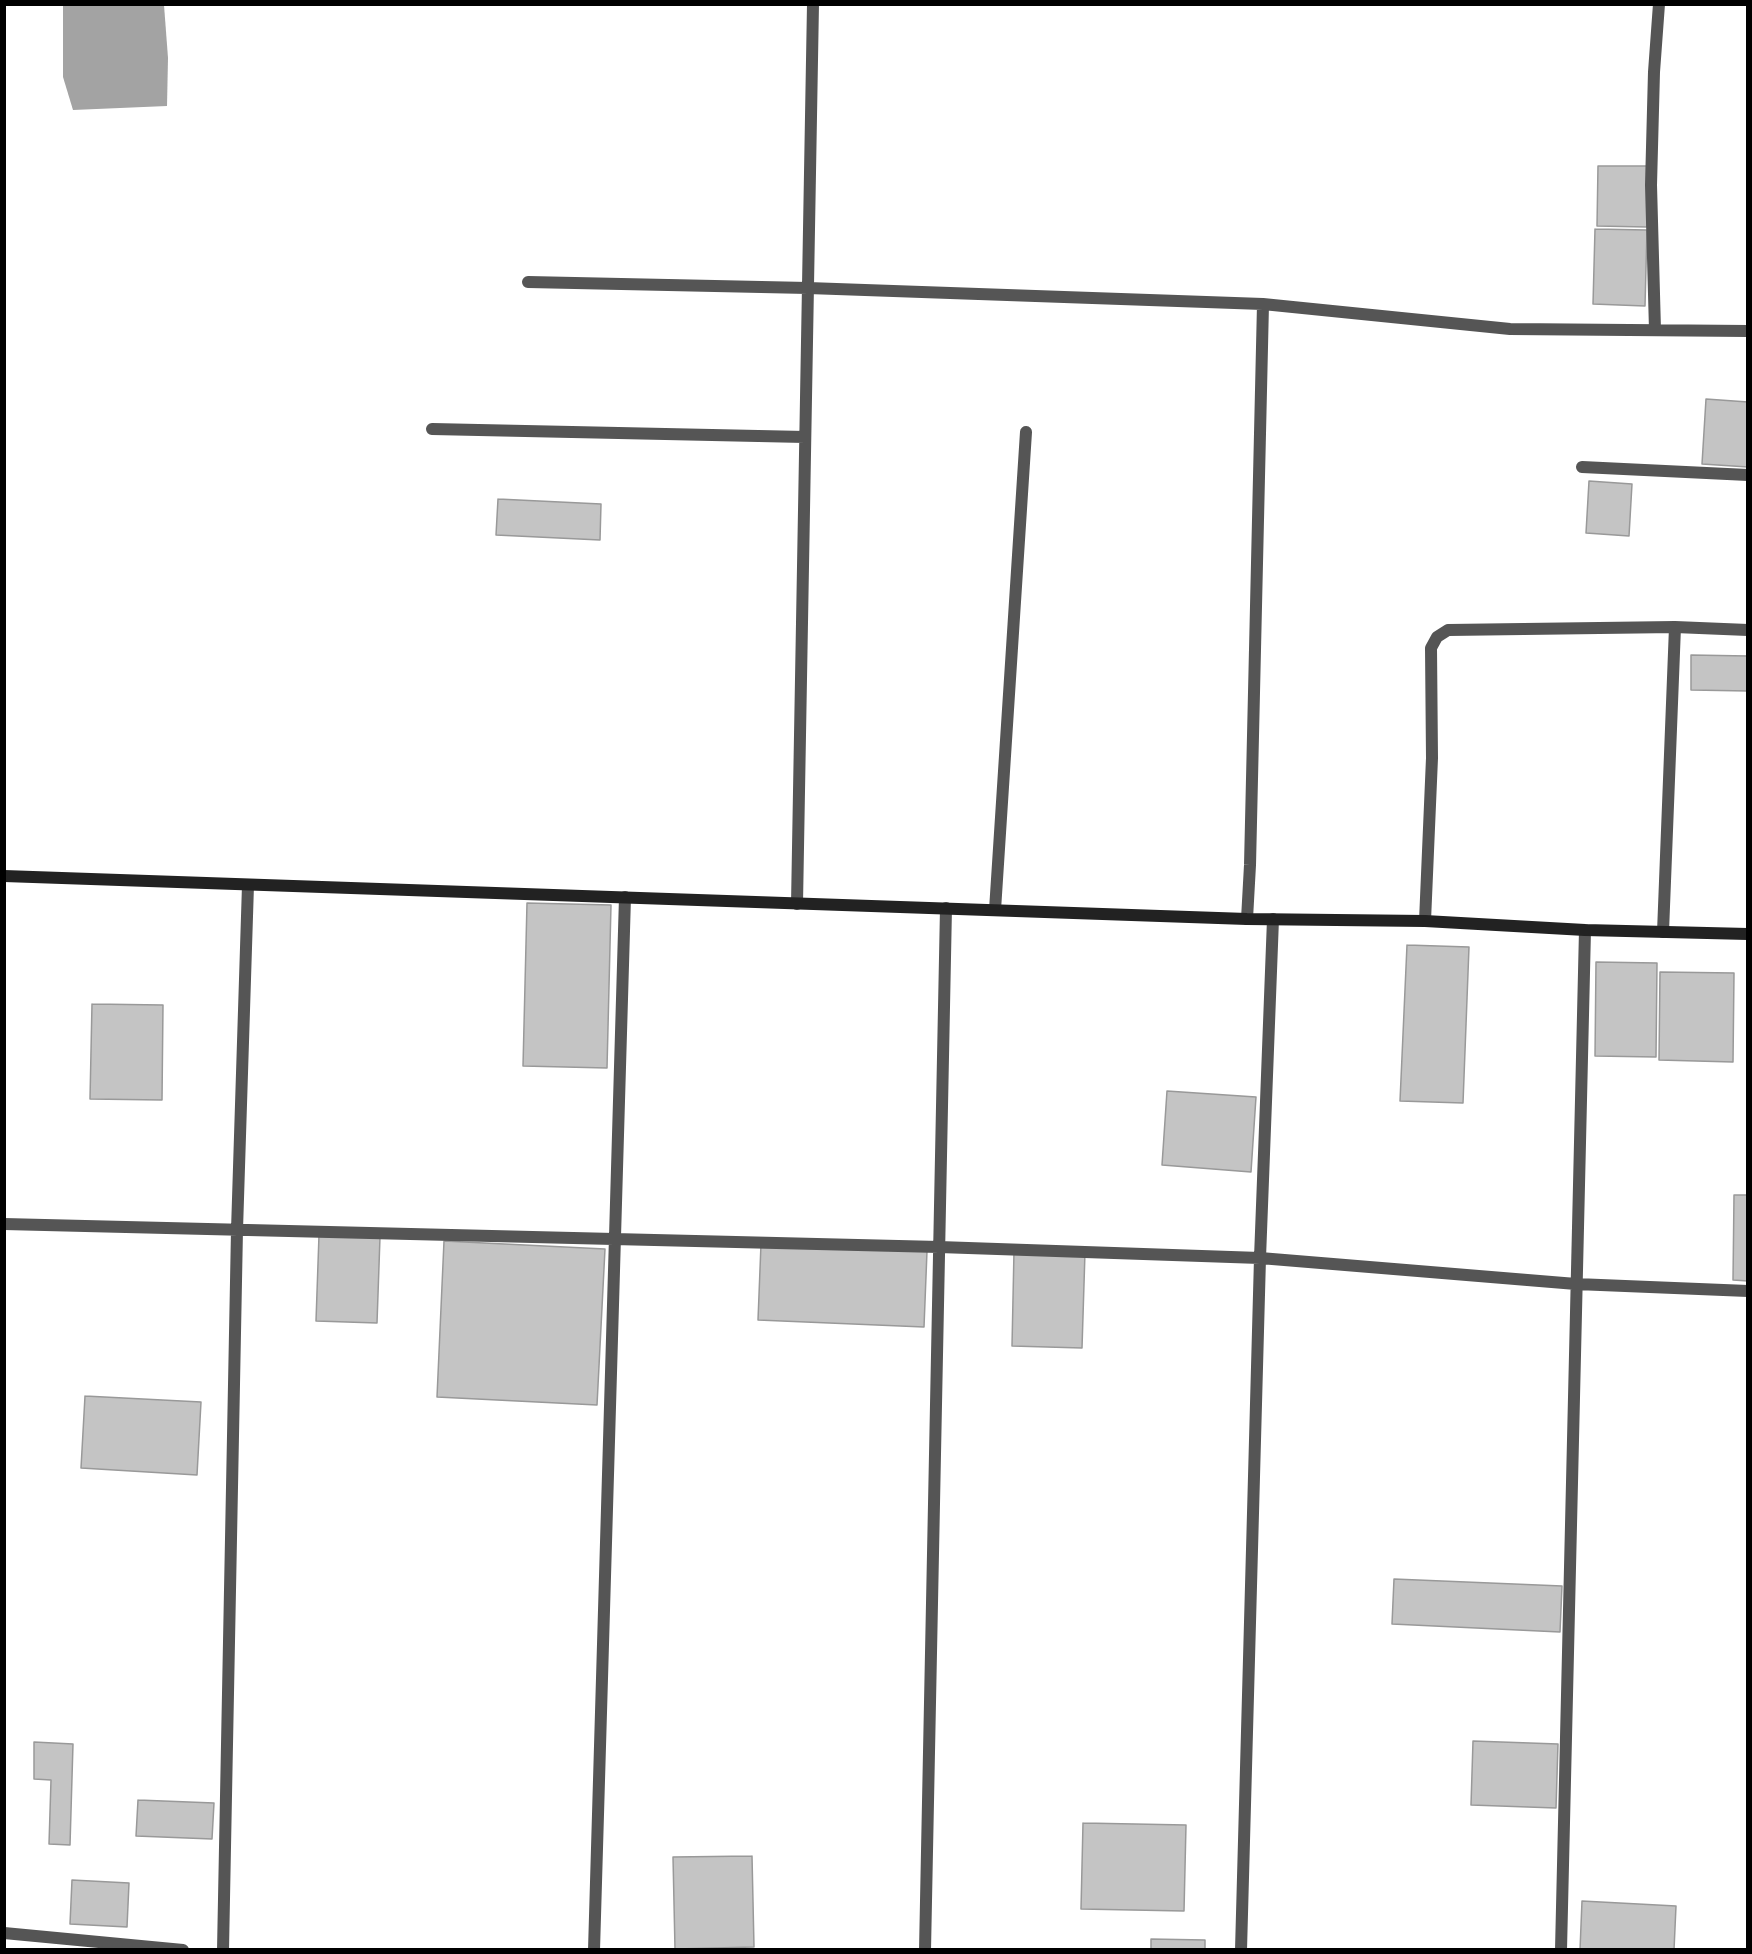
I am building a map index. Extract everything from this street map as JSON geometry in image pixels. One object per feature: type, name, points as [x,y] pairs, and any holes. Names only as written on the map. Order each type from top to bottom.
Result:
[{"type":"street","points":[[797,904],[813,4]]},
{"type":"street","points":[[1655,330],[1651,185],[1654,72],[1659,4]]},
{"type":"street","points":[[528,282],[808,288],[1263,304],[1510,329],[1748,331]]},
{"type":"street","points":[[1247,919],[1263,304]]},
{"type":"street","points":[[432,429],[805,438]]},
{"type":"street","points":[[995,910],[1026,432]]},
{"type":"street","points":[[1582,467],[1748,475]]},
{"type":"street","points":[[1663,932],[1675,627]]},
{"type":"street","points":[[1425,921],[1432,758],[1431,648],[1437,637],[1448,630],[1675,627],[1748,630]]},
{"type":"street","points":[[4,876],[1247,919],[1425,921],[1585,930],[1748,934]]},
{"type":"street","points":[[223,1950],[237,1230],[248,885]]},
{"type":"street","points":[[594,1950],[626,897]]},
{"type":"street","points":[[925,1950],[946,908]]},
{"type":"street","points":[[1241,1950],[1260,1258],[1273,919]]},
{"type":"street","points":[[1561,1950],[1585,930]]},
{"type":"street","points":[[4,1224],[939,1247],[1260,1258],[1576,1284],[1748,1291]]},
{"type":"street","points":[[4,1933],[183,1950]]},
{"type":"shaded area","points":[[63,5],[164,5],[168,58],[167,106],[73,110],[63,77]]},
{"type":"building","points":[[1598,166],[1649,166],[1647,227],[1597,226]]},
{"type":"building","points":[[1595,229],[1647,230],[1645,306],[1593,304]]},
{"type":"building","points":[[1706,399],[1748,402],[1748,467],[1702,464]]},
{"type":"building","points":[[1589,481],[1632,484],[1629,536],[1586,533]]},
{"type":"building","points":[[498,499],[601,504],[600,540],[496,535]]},
{"type":"building","points":[[1691,655],[1748,656],[1748,691],[1691,690]]},
{"type":"building","points":[[527,903],[611,905],[607,1068],[523,1066]]},
{"type":"building","points":[[1407,945],[1469,947],[1463,1103],[1400,1101]]},
{"type":"building","points":[[1596,962],[1657,963],[1656,1057],[1595,1056]]},
{"type":"building","points":[[1660,972],[1734,973],[1733,1062],[1659,1060]]},
{"type":"building","points":[[92,1004],[163,1005],[162,1100],[90,1099]]},
{"type":"building","points":[[1167,1091],[1256,1097],[1251,1172],[1162,1165]]},
{"type":"building","points":[[1734,1195],[1748,1195],[1748,1281],[1733,1280]]},
{"type":"building","points":[[319,1235],[380,1237],[377,1323],[316,1321]]},
{"type":"building","points":[[444,1241],[605,1249],[597,1405],[437,1397]]},
{"type":"building","points":[[761,1244],[927,1251],[924,1327],[758,1320]]},
{"type":"building","points":[[1014,1251],[1085,1252],[1082,1348],[1012,1346]]},
{"type":"building","points":[[85,1396],[201,1402],[197,1475],[81,1468]]},
{"type":"building","points":[[1394,1579],[1562,1586],[1560,1632],[1392,1624]]},
{"type":"building","points":[[1473,1741],[1558,1744],[1556,1808],[1471,1805]]},
{"type":"building","points":[[34,1742],[73,1744],[70,1845],[49,1844],[51,1780],[34,1779]]},
{"type":"building","points":[[138,1800],[214,1803],[212,1839],[136,1836]]},
{"type":"building","points":[[1083,1823],[1186,1825],[1184,1911],[1081,1909]]},
{"type":"building","points":[[752,1856],[754,1947],[675,1949],[673,1857]]},
{"type":"building","points":[[72,1880],[129,1883],[127,1927],[70,1924]]},
{"type":"building","points":[[1582,1901],[1676,1906],[1674,1950],[1580,1950]]},
{"type":"building","points":[[1151,1939],[1205,1940],[1205,1950],[1151,1950]]}]
